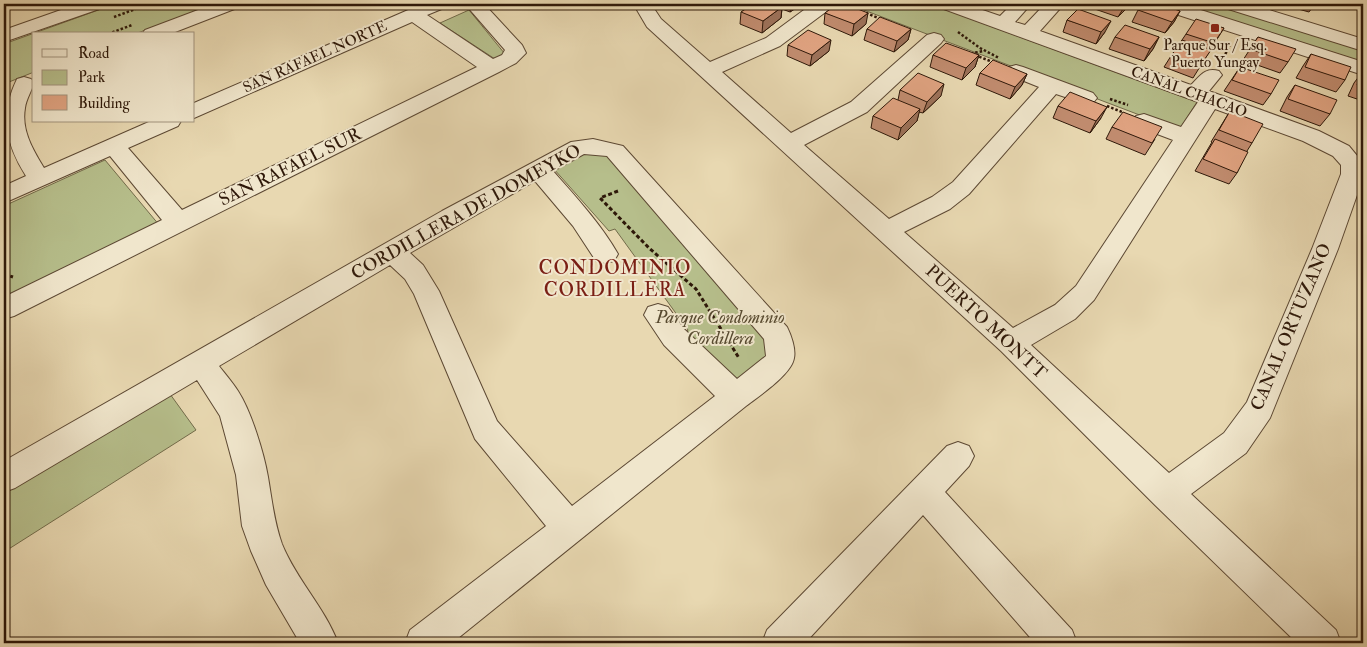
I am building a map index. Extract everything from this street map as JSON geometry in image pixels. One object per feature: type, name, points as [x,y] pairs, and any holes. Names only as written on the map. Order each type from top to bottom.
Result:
[{"type":"street","points":[[4,36],[95,4]]},
{"type":"street","points":[[157,32],[230,4]]},
{"type":"street","name":"SAN RAFAEL NORTE","points":[[195,111],[437,4]]},
{"type":"street","name":"SAN RAFAEL SUR","points":[[4,310],[513,56],[516,53],[515,50],[474,4]]},
{"type":"street","points":[[708,71],[773,42],[824,4]]},
{"type":"street","name":"CANAL CHACAO","points":[[948,4],[1324,141],[1347,156]]},
{"type":"street","points":[[1003,24],[1022,4]]},
{"type":"street","points":[[1028,33],[1055,4]]},
{"type":"street","points":[[1164,4],[1363,68]]},
{"type":"street","name":"PUERTO MONTT","points":[[647,5],[648,14],[654,22],[1011,343],[1323,643]]},
{"type":"street","points":[[1240,5],[1363,45]]},
{"type":"street","points":[[413,14],[492,68]]},
{"type":"street","points":[[902,27],[969,53]]},
{"type":"street","points":[[790,144],[859,107],[934,39]]},
{"type":"street","points":[[1016,71],[1086,98]]},
{"type":"street","points":[[1011,343],[1065,312],[1085,293],[1186,137],[1212,75]]},
{"type":"street","points":[[4,91],[29,82]]},
{"type":"street","points":[[29,82],[16,98],[12,114],[10,140],[39,179]]},
{"type":"street","points":[[886,230],[941,203],[961,188],[1052,85]]},
{"type":"street","points":[[1144,121],[1186,137]]},
{"type":"street","points":[[4,195],[168,122]]},
{"type":"street","name":"CORDILLERA DE DOMEYKO","points":[[4,478],[200,362],[538,169],[579,148],[594,145],[615,151],[777,335],[780,358],[776,364],[736,397],[570,529],[422,643]]},
{"type":"street","points":[[114,146],[178,222]]},
{"type":"street","name":"CANAL ORTUZANO","points":[[1166,494],[1235,443],[1259,409],[1352,174],[1352,162],[1347,156]]},
{"type":"street","points":[[538,169],[582,220],[605,254]]},
{"type":"street","points":[[392,252],[414,272],[426,291],[486,430],[570,529]]},
{"type":"street","points":[[658,315],[674,337],[736,397]]},
{"type":"street","points":[[200,362],[228,401],[235,416],[252,475],[259,526],[268,551],[278,573],[320,643]]},
{"type":"street","points":[[787,641],[958,456]]},
{"type":"street","points":[[924,492],[1059,643]]},
{"type":"path","points":[[866,13],[902,27]]},
{"type":"path","points":[[1212,75],[1241,29]]},
{"type":"path","points":[[969,53],[984,51]]},
{"type":"path","points":[[969,53],[1016,71]]},
{"type":"path","points":[[1086,98],[1144,121]]},
{"type":"path","points":[[621,190],[600,198],[649,248],[696,289],[742,364]]},
{"type":"green space","points":[[115,4],[214,4],[140,32],[37,32]]},
{"type":"green space","points":[[848,4],[930,4],[1197,102],[1179,130]]},
{"type":"green space","points":[[1181,4],[1217,4],[1363,50],[1363,62]]},
{"type":"green space","points":[[469,10],[505,54],[495,59],[440,23]]},
{"type":"green space","points":[[32,34],[32,73],[4,84],[4,44]]},
{"type":"green space","name":"Parque Condominio Cordillera","points":[[582,152],[607,153],[769,335],[773,351],[734,386],[683,337],[688,330],[615,229],[609,231],[553,168]]},
{"type":"green space","points":[[105,160],[160,226],[7,300],[4,294],[4,206]]},
{"type":"green space","points":[[170,394],[196,430],[4,552],[4,494]]},
{"type":"building","points":[[753,4],[774,4],[782,7],[763,21],[741,12]]},
{"type":"building","points":[[837,4],[845,4],[868,13],[854,24],[825,13]]},
{"type":"building","points":[[1143,4],[1160,4],[1180,11],[1172,22],[1138,10]]},
{"type":"building","points":[[1078,9],[1111,21],[1101,32],[1067,20]]},
{"type":"building","points":[[880,17],[911,29],[897,41],[867,29]]},
{"type":"building","points":[[1196,19],[1224,28],[1214,43],[1186,34]]},
{"type":"building","points":[[1125,25],[1159,37],[1150,49],[1115,37]]},
{"type":"building","points":[[808,30],[831,40],[812,55],[788,45]]},
{"type":"building","points":[[1258,37],[1296,49],[1288,62],[1250,49]]},
{"type":"building","points":[[1182,40],[1211,50],[1200,66],[1171,56]]},
{"type":"building","points":[[946,43],[979,55],[966,68],[933,55]]},
{"type":"building","points":[[1311,54],[1351,67],[1345,80],[1305,67]]},
{"type":"building","points":[[993,60],[1027,74],[1015,87],[980,73]]},
{"type":"building","points":[[1240,67],[1279,80],[1271,94],[1232,80]]},
{"type":"building","points":[[1363,71],[1363,87],[1357,85]]},
{"type":"building","points":[[918,73],[944,84],[927,102],[900,90]]},
{"type":"building","points":[[1295,85],[1337,100],[1330,114],[1288,99]]},
{"type":"building","points":[[1070,92],[1107,107],[1096,121],[1058,106]]},
{"type":"building","points":[[893,98],[920,109],[901,128],[873,116]]},
{"type":"building","points":[[1230,111],[1263,124],[1252,143],[1219,130]]},
{"type":"building","points":[[1123,112],[1162,127],[1152,143],[1112,127]]},
{"type":"building","points":[[1215,139],[1248,152],[1237,173],[1203,159]]},
{"type":"place","name":"Parque Sur / Esq. Puerto Yungay","points":[[1215,28]]},
{"type":"district","name":"CONDOMINIO CORDILLERA","points":[[615,279]]}]
